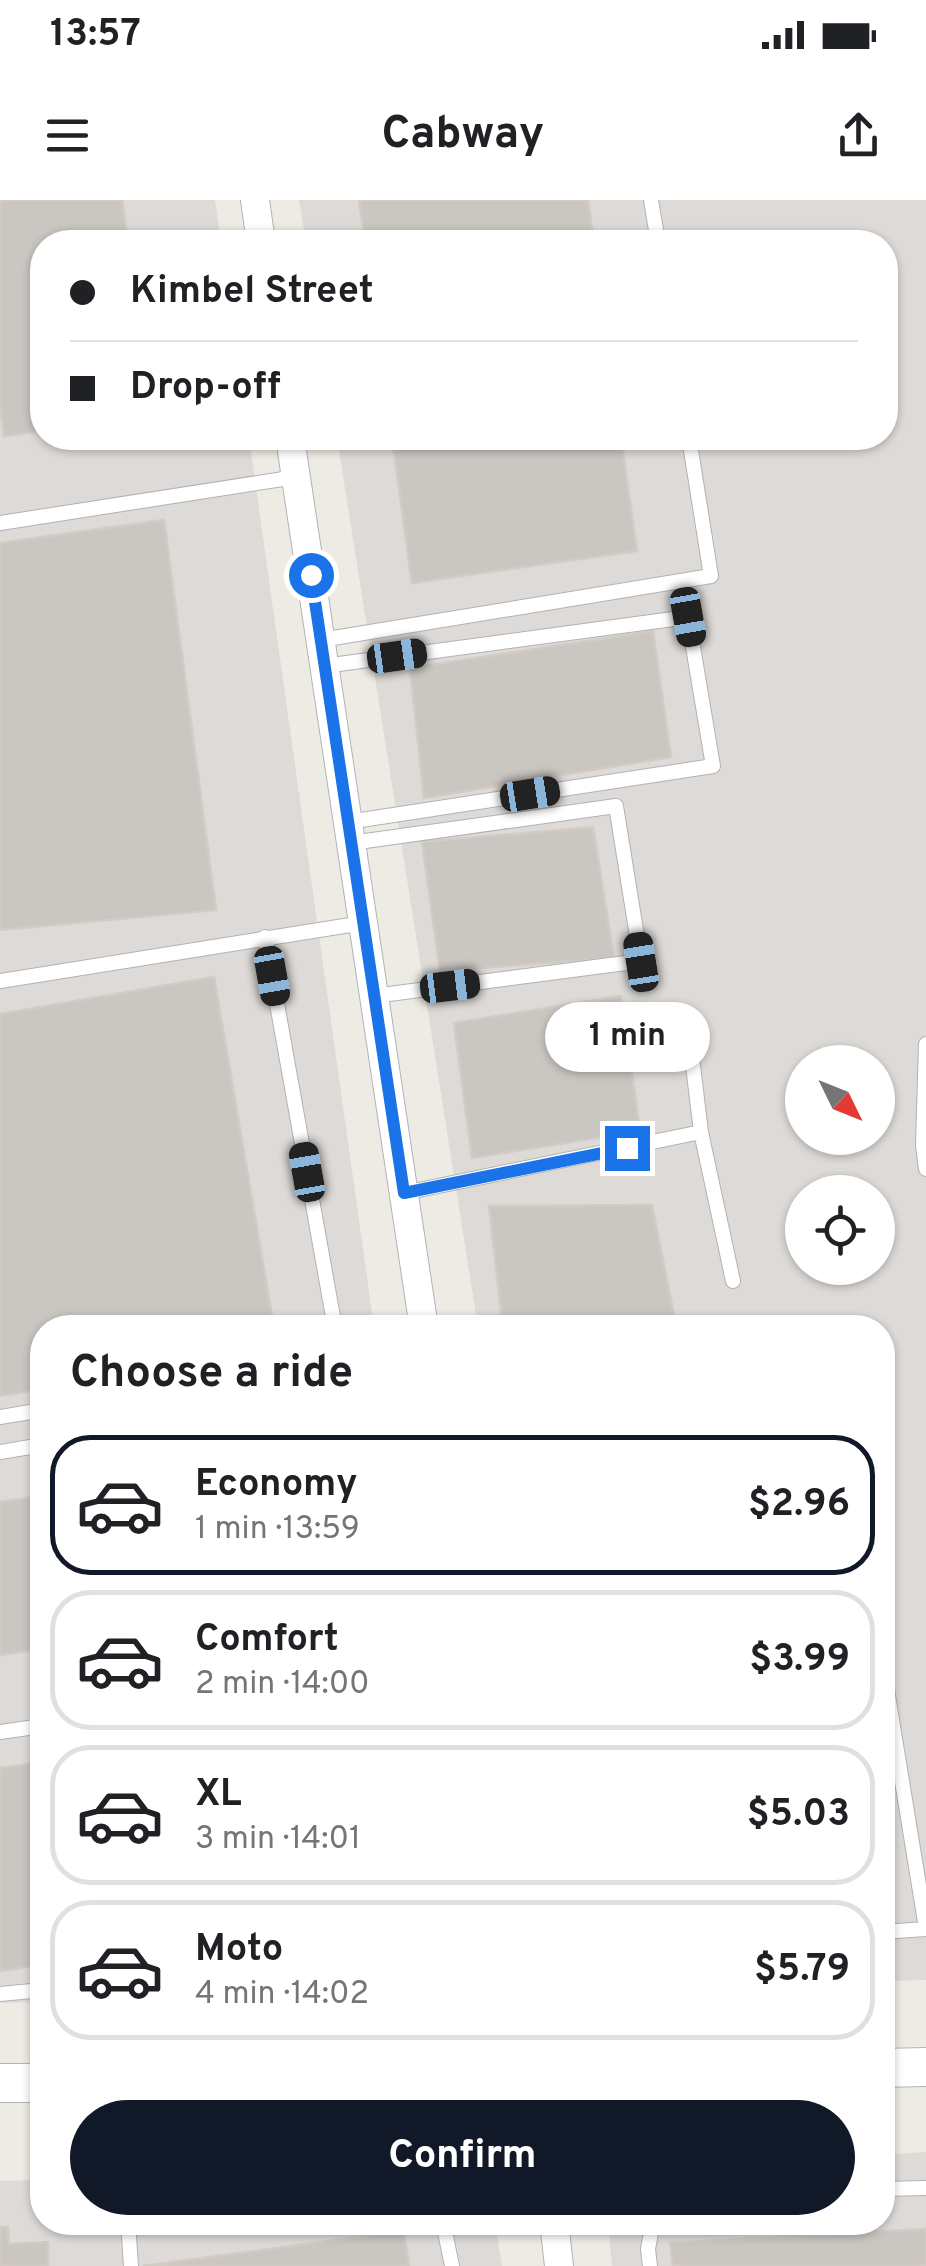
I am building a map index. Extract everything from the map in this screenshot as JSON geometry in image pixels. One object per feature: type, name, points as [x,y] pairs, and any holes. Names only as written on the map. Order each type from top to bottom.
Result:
[{"type":"main road","points":[[895,2068],[926,2067]]},
{"type":"main road","points":[[0,2084],[30,2083]]},
{"type":"street","points":[[255,200],[259,230]]},
{"type":"street","points":[[292,450],[422,1315]]},
{"type":"street","points":[[555,2235],[559,2266]]},
{"type":"lane","points":[[652,200],[656,230]]},
{"type":"lane","points":[[323,653],[711,576],[691,450]]},
{"type":"lane","points":[[0,523],[296,477]]},
{"type":"lane","points":[[323,653],[688,617],[712,766],[350,833]]},
{"type":"lane","points":[[350,833],[616,806],[641,962],[374,996]]},
{"type":"lane","points":[[0,981],[363,923]]},
{"type":"lane","points":[[266,938],[333,1315]]},
{"type":"lane","points":[[690,1041],[701,1132],[733,1281]]},
{"type":"lane","points":[[926,1044],[922,1145],[926,1169]]},
{"type":"lane","points":[[404,1193],[701,1132]]},
{"type":"lane","points":[[0,1417],[30,1412]]},
{"type":"lane","points":[[0,1452],[30,1446]]},
{"type":"lane","points":[[0,1732],[30,1728]]},
{"type":"lane","points":[[895,1739],[926,1929],[895,1931]]},
{"type":"lane","points":[[0,1994],[30,1991]]},
{"type":"lane","points":[[895,2188],[926,2188]]},
{"type":"lane","points":[[129,2235],[131,2266]]},
{"type":"lane","points":[[446,2235],[452,2266]]},
{"type":"lane","points":[[650,2266],[651,2235]]},
{"type":"shaded area","points":[[0,200],[215,200],[219,230],[30,230],[30,450],[251,450],[372,1315],[30,1315],[30,2002],[0,2003]]},
{"type":"shaded area","points":[[299,200],[926,200],[926,1980],[895,1981],[895,1315],[476,1315],[339,450],[898,450],[898,230],[304,230]]},
{"type":"shaded area","points":[[926,2152],[926,2266],[612,2266],[609,2235],[895,2235],[895,2154]]},
{"type":"shaded area","points":[[30,2180],[30,2235],[497,2235],[502,2266],[0,2266],[0,2181]]},
{"type":"building","points":[[0,200],[122,200],[126,230],[30,230],[30,433],[4,436],[0,406]]},
{"type":"building","points":[[359,200],[588,200],[592,230],[363,230]]},
{"type":"building","points":[[394,450],[623,450],[637,551],[412,583]]},
{"type":"building","points":[[164,520],[216,910],[0,930],[0,543]]},
{"type":"building","points":[[653,631],[671,757],[424,798],[410,668]]},
{"type":"building","points":[[593,827],[614,958],[440,971],[422,842]]},
{"type":"building","points":[[214,977],[272,1315],[30,1315],[30,1391],[0,1396],[0,1014]]},
{"type":"building","points":[[621,996],[640,1131],[472,1158],[454,1023]]},
{"type":"building","points":[[652,1205],[674,1315],[502,1315],[489,1206]]},
{"type":"building","points":[[30,1498],[30,1651],[0,1655],[0,1502]]},
{"type":"building","points":[[30,1764],[30,1967],[0,1971],[0,1768]]},
{"type":"building","points":[[0,2227],[8,2227],[9,2244],[48,2242],[48,2266],[0,2266]]},
{"type":"building","points":[[926,2229],[926,2266],[673,2266],[670,2243],[895,2235],[895,2231]]},
{"type":"building","points":[[374,2235],[405,2235],[409,2266],[143,2266]]},
{"type":"route","points":[[311,575],[404,1193],[627,1148]]}]
